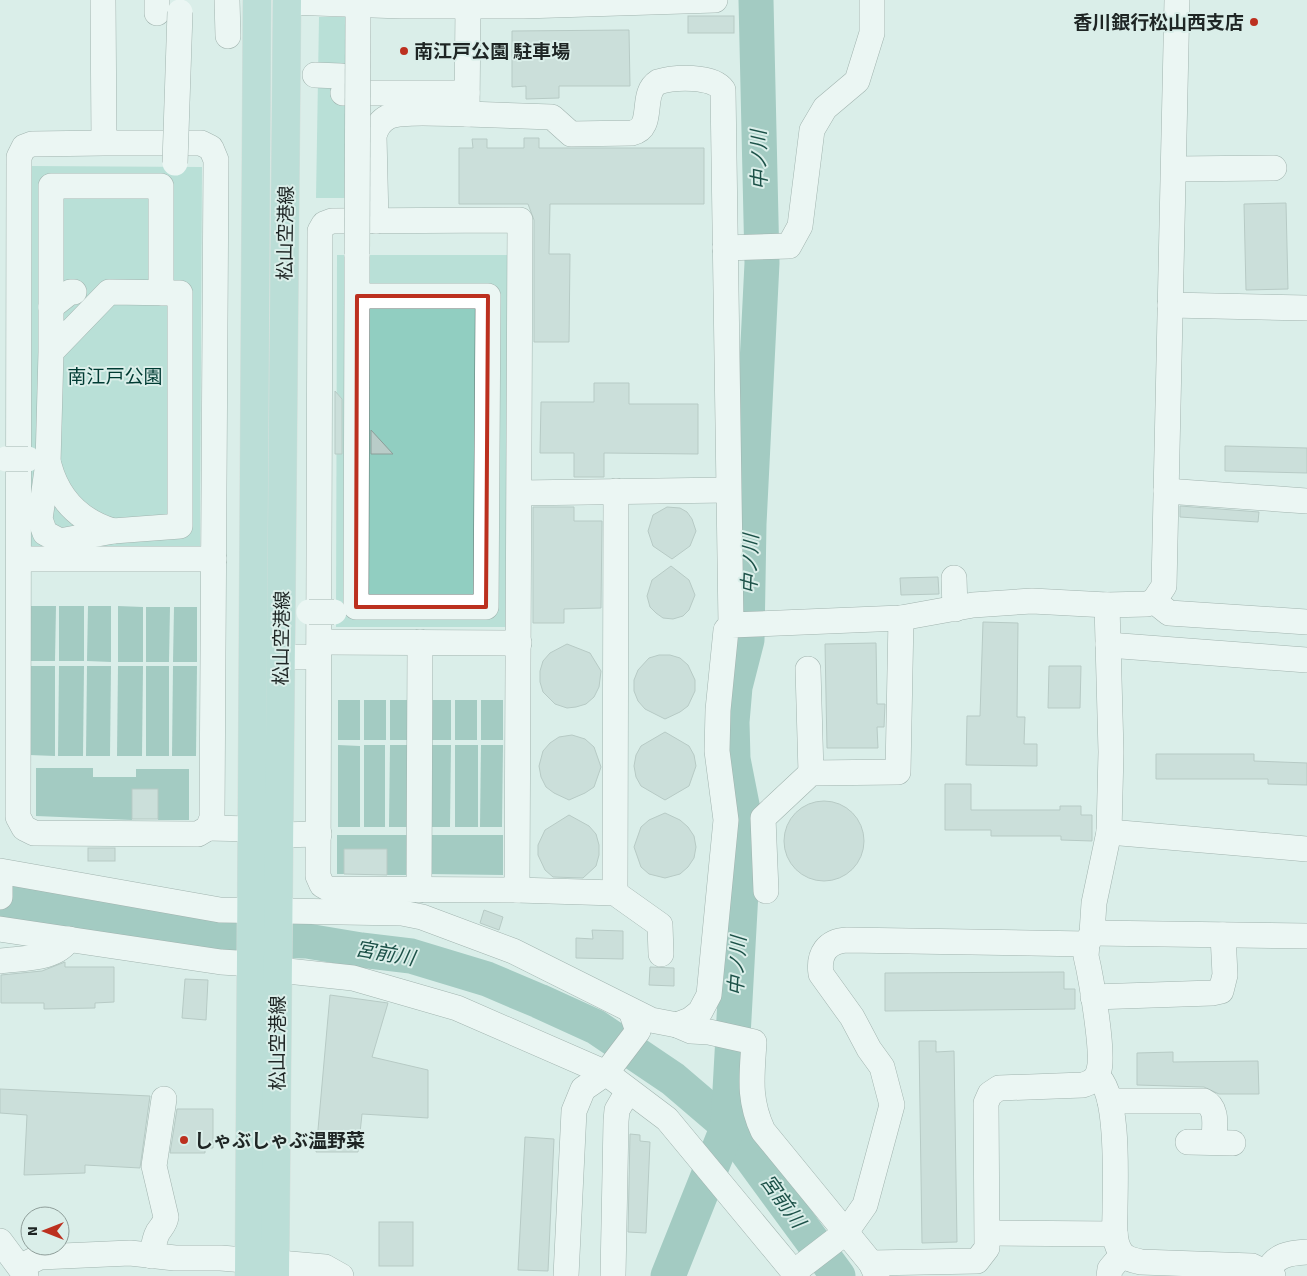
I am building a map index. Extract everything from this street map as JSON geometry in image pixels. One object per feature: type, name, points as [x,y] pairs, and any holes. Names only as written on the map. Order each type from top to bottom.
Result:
[{"type":"main road","name":"松山空港線","points":[[257,0],[253,829],[265,917],[262,1269]]},
{"type":"main road","name":"松山空港線","points":[[265,917],[279,835],[301,652],[287,1]]},
{"type":"street","points":[[103,0],[104,143]]},
{"type":"street","points":[[227,0],[228,36]]},
{"type":"street","points":[[287,1],[358,11],[523,3],[715,0]]},
{"type":"street","points":[[725,248],[789,246],[800,226],[812,130],[825,108],[857,81],[872,33],[872,0]]},
{"type":"street","points":[[1154,602],[1164,586],[1177,0]]},
{"type":"street","points":[[467,103],[468,5]]},
{"type":"street","points":[[161,293],[161,186],[175,163],[184,74],[169,6]]},
{"type":"street","points":[[345,609],[357,296],[357,254],[349,80],[358,11]]},
{"type":"street","points":[[315,76],[349,80],[552,117],[571,134],[634,132],[642,129],[645,124],[648,96],[656,84],[664,80],[713,80],[721,88],[724,96],[727,490],[740,620]]},
{"type":"street","points":[[376,221],[374,136],[381,122],[388,117],[399,114],[467,103]]},
{"type":"street","points":[[208,828],[212,818],[215,155],[209,146],[201,143],[32,144],[24,147],[20,154],[18,814],[22,826],[34,833],[195,834],[208,828],[253,829]]},
{"type":"street","points":[[1174,170],[1274,168]]},
{"type":"street","points":[[80,295],[51,352],[32,460],[40,519],[45,533],[60,541],[113,531],[180,526],[180,293],[80,295],[52,274],[51,186],[161,186]]},
{"type":"street","points":[[517,890],[520,220],[330,221],[320,231],[301,652],[319,834],[318,876],[320,883],[326,888],[615,893],[660,925],[661,954]]},
{"type":"street","points":[[51,352],[80,295]]},
{"type":"street","points":[[309,612],[345,609],[486,607],[488,296],[357,296]]},
{"type":"street","points":[[1170,305],[1307,308]]},
{"type":"street","points":[[32,460],[66,502],[87,520],[113,531]]},
{"type":"street","points":[[520,492],[727,490]]},
{"type":"street","points":[[1166,491],[1307,501]]},
{"type":"street","points":[[615,893],[616,492]]},
{"type":"street","points":[[19,559],[214,559]]},
{"type":"street","points":[[677,1025],[690,1020],[700,1012],[707,1001],[710,988],[726,820],[717,751],[718,710],[726,630],[740,620],[901,626],[954,593],[1032,602],[1107,605],[1138,605],[1154,602],[1170,613],[1307,622]]},
{"type":"street","points":[[0,871],[265,917],[402,913],[422,917],[513,951],[590,988],[634,1021],[651,1020],[677,1025],[691,1031],[709,1032],[754,1042],[751,1084],[754,1113],[762,1131],[841,1235],[874,1269],[977,1261],[986,1266],[988,1233],[986,1103],[990,1094],[999,1088],[1083,1085],[1092,1082],[1097,1076],[1100,1058],[1086,956],[1094,903],[1109,832],[1111,752],[1107,605]]},
{"type":"street","points":[[766,891],[763,818],[811,774],[898,772],[901,626]]},
{"type":"street","points":[[301,652],[420,642],[519,643]]},
{"type":"street","points":[[420,642],[420,890]]},
{"type":"street","points":[[1108,645],[1307,660]]},
{"type":"street","points":[[808,669],[811,774]]},
{"type":"street","points":[[1109,832],[1307,849]]},
{"type":"street","points":[[279,835],[319,834]]},
{"type":"street","points":[[0,883],[0,897]]},
{"type":"street","points":[[0,929],[221,962],[265,963],[353,978],[442,1003],[490,1020],[606,1073],[667,1119],[710,1172],[797,1271],[841,1235],[865,1205],[892,1105],[882,1067],[869,1049],[852,1018],[821,974],[822,954],[828,945],[837,940],[1089,939],[1223,935],[1307,936]]},
{"type":"street","points":[[1093,998],[1212,993],[1221,990],[1225,975],[1223,935]]},
{"type":"street","points":[[0,961],[49,955],[64,947],[69,939]]},
{"type":"street","points":[[566,1276],[574,1112],[583,1089],[606,1073],[634,1021]]},
{"type":"street","points":[[1097,1076],[1105,1084],[1110,1100],[1115,1161],[1119,1244],[1109,1276]]},
{"type":"street","points":[[613,1276],[616,1121],[617,1110],[628,1091]]},
{"type":"street","points":[[152,1256],[154,1242],[158,1232],[165,1225],[166,1217],[154,1166],[164,1100]]},
{"type":"street","points":[[1110,1100],[1204,1101],[1211,1104],[1224,1142],[1188,1142]]},
{"type":"street","points":[[988,1233],[1119,1244],[1131,1260],[1190,1270],[1252,1266],[1270,1274],[1276,1259],[1281,1256],[1307,1252]]},
{"type":"street","points":[[0,1241],[23,1271],[40,1257],[130,1253],[152,1256],[221,1258],[262,1269],[325,1267],[341,1276]]},
{"type":"highlighted area","points":[[357,296],[488,296],[486,607],[356,607]]},
{"type":"green space","points":[[319,17],[351,17],[366,99],[366,198],[316,198]]},
{"type":"green space","name":"南江戸公園","points":[[31,166],[202,167],[200,551],[28,550]]},
{"type":"green space","points":[[337,255],[509,255],[508,627],[336,627]]},
{"type":"shaded area","points":[[30,606],[56,606],[55,661],[30,661]]},
{"type":"shaded area","points":[[59,606],[84,606],[84,661],[59,661]]},
{"type":"shaded area","points":[[88,606],[111,606],[111,662],[87,661]]},
{"type":"shaded area","points":[[118,606],[143,607],[143,662],[118,662]]},
{"type":"shaded area","points":[[146,607],[170,607],[169,662],[146,662]]},
{"type":"shaded area","points":[[174,607],[197,607],[197,662],[173,662]]},
{"type":"shaded area","points":[[30,666],[55,666],[55,756],[29,755]]},
{"type":"shaded area","points":[[59,666],[84,666],[83,756],[58,756]]},
{"type":"shaded area","points":[[87,666],[111,666],[110,756],[86,756]]},
{"type":"shaded area","points":[[118,666],[143,666],[142,756],[117,756]]},
{"type":"shaded area","points":[[146,666],[169,666],[169,756],[146,756]]},
{"type":"shaded area","points":[[173,666],[197,666],[196,756],[172,756]]},
{"type":"shaded area","points":[[338,700],[360,700],[360,740],[338,740]]},
{"type":"shaded area","points":[[364,700],[386,700],[386,740],[364,740]]},
{"type":"shaded area","points":[[390,700],[413,700],[413,740],[390,740]]},
{"type":"shaded area","points":[[428,700],[451,700],[451,740],[428,740]]},
{"type":"shaded area","points":[[455,700],[477,700],[477,740],[455,740]]},
{"type":"shaded area","points":[[481,700],[503,700],[503,740],[481,740]]},
{"type":"shaded area","points":[[338,745],[360,746],[360,827],[338,827]]},
{"type":"shaded area","points":[[364,745],[385,745],[385,827],[364,827]]},
{"type":"shaded area","points":[[390,745],[413,745],[412,827],[389,827]]},
{"type":"shaded area","points":[[427,745],[451,745],[450,827],[427,827]]},
{"type":"shaded area","points":[[455,745],[478,745],[478,827],[455,827]]},
{"type":"shaded area","points":[[481,745],[503,745],[502,827],[480,827]]},
{"type":"shaded area","points":[[36,768],[93,768],[93,777],[136,777],[136,769],[189,769],[189,820],[158,820],[158,789],[132,790],[132,820],[36,816]]},
{"type":"shaded area","points":[[337,835],[414,835],[414,875],[387,875],[386,849],[344,849],[344,874],[337,874]]},
{"type":"shaded area","points":[[426,835],[503,835],[503,875],[426,874]]},
{"type":"building","points":[[688,16],[734,16],[734,33],[688,33]]},
{"type":"building","points":[[629,30],[630,86],[559,86],[559,98],[526,99],[526,86],[512,87],[512,31]]},
{"type":"building","points":[[524,138],[539,138],[539,148],[704,148],[704,204],[550,204],[549,254],[570,254],[569,342],[534,342],[534,220],[528,204],[459,204],[459,148],[473,148],[472,139],[487,139],[487,148],[524,148]]},
{"type":"building","points":[[1286,203],[1288,289],[1246,290],[1244,204]]},
{"type":"building","points":[[594,383],[629,383],[629,404],[698,404],[698,454],[604,453],[604,477],[574,477],[574,453],[540,453],[541,402],[594,402]]},
{"type":"building","points":[[335,391],[342,399],[342,454],[335,454]]},
{"type":"building","points":[[371,430],[393,454],[371,454]]},
{"type":"building","points":[[1225,446],[1307,448],[1307,473],[1225,471]]},
{"type":"building","points":[[1180,506],[1259,512],[1258,522],[1180,517]]},
{"type":"building","points":[[533,507],[574,507],[574,521],[602,521],[601,608],[564,609],[564,623],[533,623]]},
{"type":"building","points":[[667,507],[680,508],[687,512],[692,519],[696,531],[690,546],[672,559],[653,546],[648,531],[653,515]]},
{"type":"building","points":[[671,566],[689,580],[695,595],[689,610],[683,616],[673,619],[663,618],[656,613],[650,607],[647,596],[652,580]]},
{"type":"building","points":[[938,577],[939,594],[901,595],[900,578]]},
{"type":"building","points":[[983,622],[1018,623],[1017,717],[1025,717],[1024,744],[1037,744],[1037,766],[966,765],[967,716],[980,716]]},
{"type":"building","points":[[876,643],[877,704],[885,704],[884,727],[877,727],[878,748],[827,748],[825,644]]},
{"type":"building","points":[[567,644],[590,653],[601,671],[599,687],[594,697],[586,704],[567,708],[555,704],[543,692],[540,682],[540,671],[543,661],[550,653]]},
{"type":"building","points":[[659,655],[670,655],[680,658],[688,665],[695,680],[695,691],[688,706],[665,719],[645,709],[638,701],[634,691],[634,680],[638,670],[649,658]]},
{"type":"building","points":[[1049,666],[1081,666],[1080,708],[1048,708]]},
{"type":"building","points":[[665,732],[689,746],[694,755],[696,766],[689,786],[665,800],[641,786],[636,777],[634,766],[636,755],[641,746]]},
{"type":"building","points":[[572,735],[585,739],[594,747],[601,767],[594,787],[569,800],[546,787],[541,777],[539,766],[543,751],[550,743],[559,737]]},
{"type":"building","points":[[1156,754],[1254,754],[1254,761],[1307,763],[1307,785],[1268,784],[1268,779],[1156,779]]},
{"type":"building","points":[[945,784],[971,784],[971,810],[1060,810],[1060,806],[1081,806],[1081,815],[1092,815],[1092,841],[1061,840],[1061,836],[991,836],[991,830],[945,830]]},
{"type":"building","points":[[132,789],[158,789],[158,819],[132,819]]},
{"type":"building","points":[[824,801],[839,804],[852,813],[861,826],[864,841],[861,856],[852,869],[839,878],[824,881],[809,878],[796,869],[787,856],[784,841],[787,826],[796,813],[809,804]]},
{"type":"building","points":[[665,813],[680,820],[688,827],[694,836],[696,847],[694,858],[688,867],[680,874],[665,878],[649,874],[641,867],[634,847],[641,827],[649,820]]},
{"type":"building","points":[[569,815],[589,826],[596,834],[599,845],[596,866],[583,878],[553,877],[545,870],[538,855],[538,845],[545,830]]},
{"type":"building","points":[[88,848],[115,848],[115,861],[88,861]]},
{"type":"building","points":[[344,849],[387,849],[387,875],[344,874]]},
{"type":"building","points":[[484,910],[503,917],[499,930],[480,923]]},
{"type":"building","points":[[592,930],[623,931],[623,959],[576,958],[576,938],[593,939]]},
{"type":"building","points":[[65,962],[65,967],[114,967],[114,1002],[95,1003],[95,1008],[44,1009],[44,1003],[1,1003],[1,975],[42,971]]},
{"type":"building","points":[[650,967],[674,968],[674,986],[649,985]]},
{"type":"building","points":[[1064,972],[1064,989],[1075,989],[1075,1009],[885,1011],[885,973]]},
{"type":"building","points":[[185,979],[208,980],[206,1020],[182,1018]]},
{"type":"building","points":[[330,995],[388,1003],[372,1057],[428,1070],[428,1118],[362,1114],[358,1152],[316,1152]]},
{"type":"building","points":[[919,1041],[936,1041],[936,1052],[954,1051],[957,1242],[922,1243]]},
{"type":"building","points":[[1173,1052],[1173,1062],[1258,1061],[1259,1094],[1219,1094],[1204,1087],[1137,1085],[1137,1053]]},
{"type":"building","points":[[0,1089],[150,1096],[140,1168],[85,1165],[85,1173],[24,1175],[27,1115],[0,1113]]},
{"type":"building","points":[[177,1109],[213,1109],[213,1148],[205,1148],[205,1153],[170,1153]]},
{"type":"building","points":[[630,1134],[640,1135],[640,1141],[650,1142],[646,1233],[628,1232]]},
{"type":"building","points":[[525,1137],[554,1139],[548,1271],[518,1270]]},
{"type":"building","points":[[379,1222],[413,1222],[413,1266],[379,1266]]},
{"type":"waterway","name":"中ノ川","points":[[668,1276],[728,1126],[745,820],[733,759],[732,722],[735,687],[747,640],[749,524],[762,263],[756,0]]},
{"type":"waterway","name":"宮前川","points":[[0,900],[224,939],[307,941],[411,956],[487,979],[539,1001],[596,1027],[673,1079],[728,1126],[838,1276]]},
{"type":"place","name":"香川銀行松山西支店","points":[[1254,22]]},
{"type":"place","name":"南江戸公園 駐車場","points":[[404,51]]},
{"type":"place","name":"しゃぶしゃぶ温野菜","points":[[184,1140]]}]
